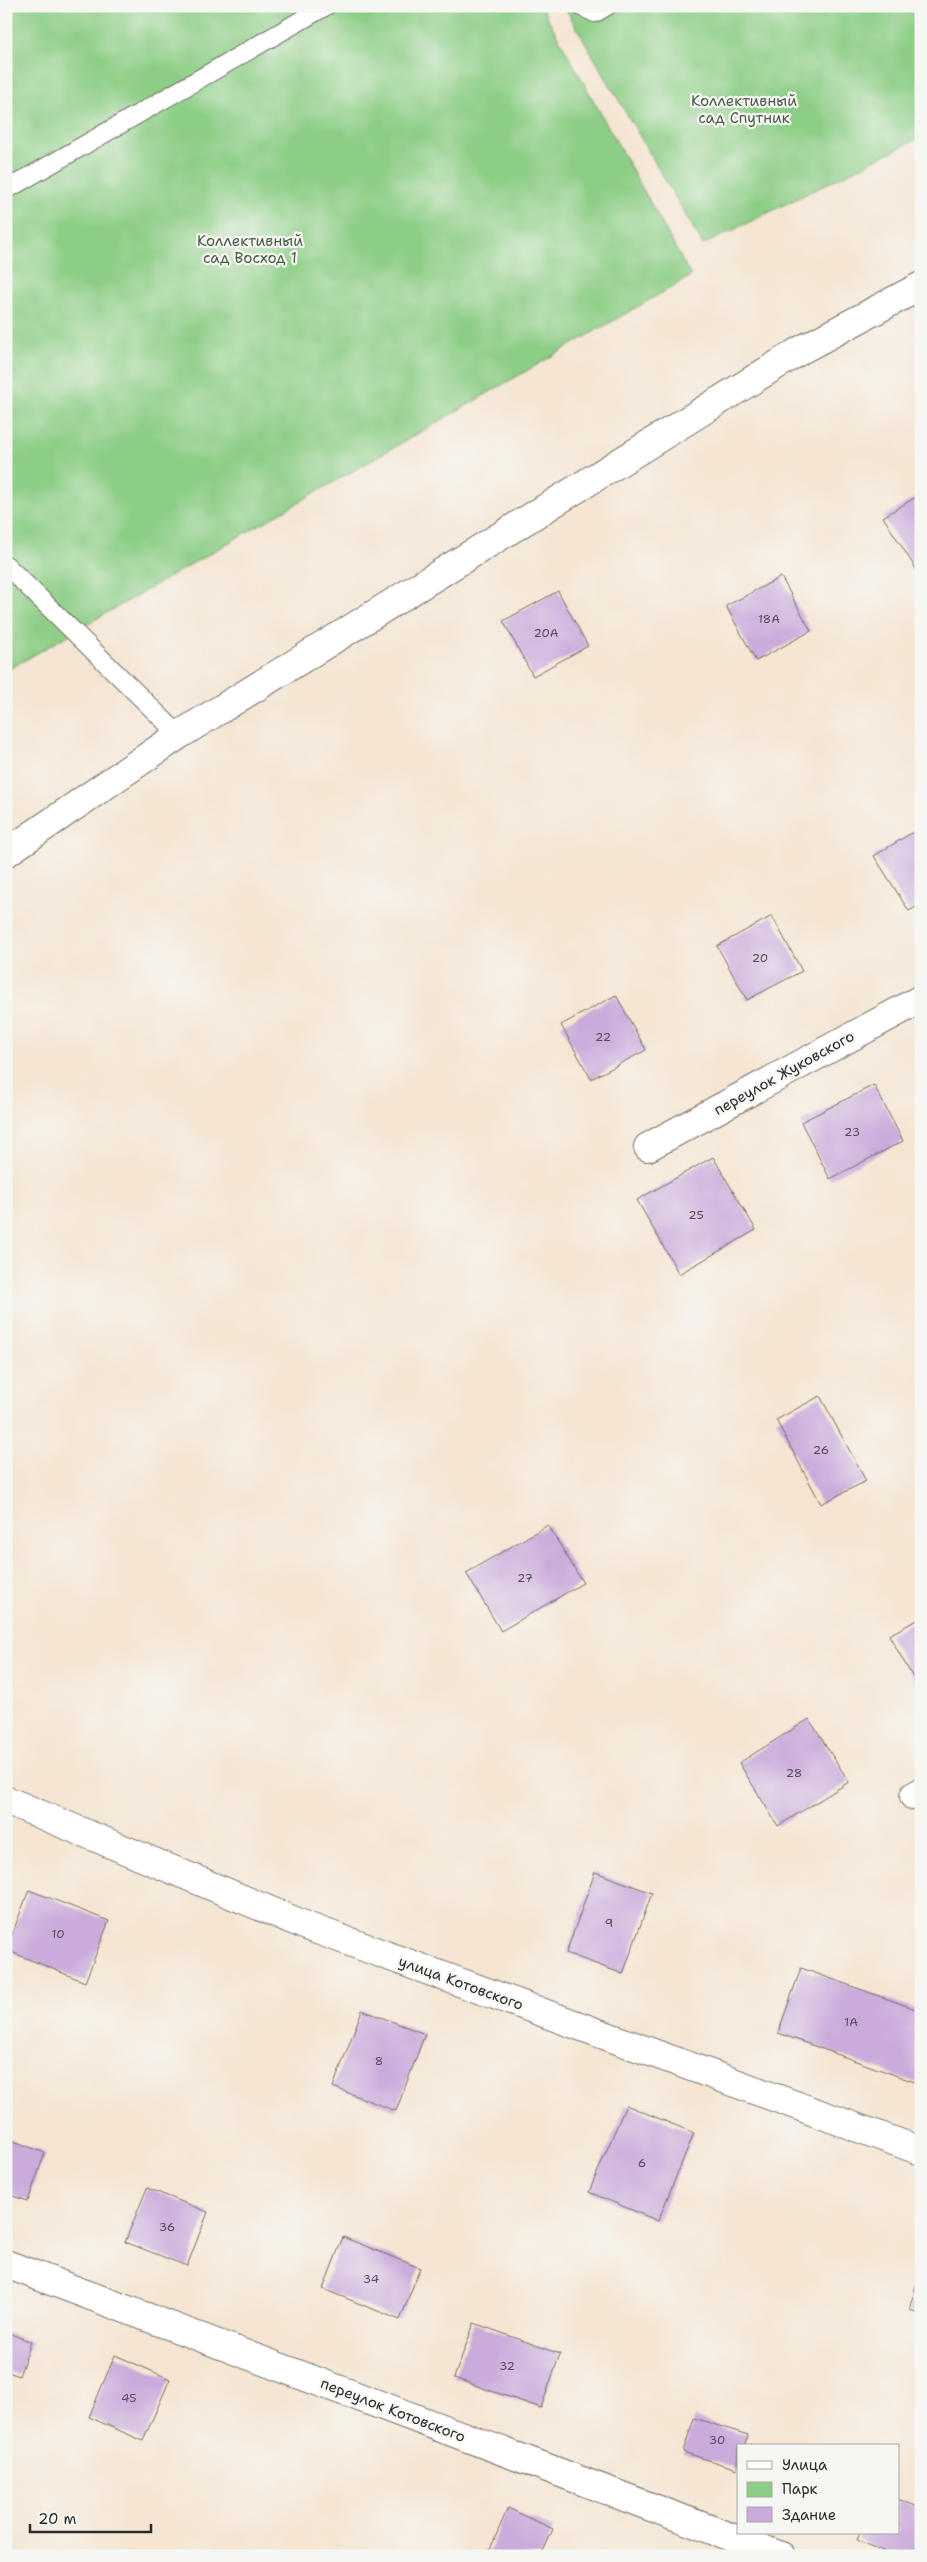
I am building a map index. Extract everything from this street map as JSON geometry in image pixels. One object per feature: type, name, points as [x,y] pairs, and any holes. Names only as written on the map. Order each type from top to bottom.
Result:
[{"type":"street","points":[[6,853],[179,734],[801,350],[921,286]]},
{"type":"street","name":"переулок Жуковского","points":[[648,1147],[921,999]]},
{"type":"street","name":"улица Котовского","points":[[6,1800],[309,1927],[921,2151]]},
{"type":"street","name":"переулок Котовского","points":[[6,2264],[781,2556]]},
{"type":"lane","points":[[6,190],[326,6]]},
{"type":"lane","points":[[580,6],[595,13],[607,6]]},
{"type":"lane","points":[[6,565],[179,734]]},
{"type":"green space","name":"Коллективный сад Восход 1","points":[[6,6],[541,6],[691,276],[6,671]]},
{"type":"green space","name":"Коллективный сад Спутник","points":[[564,6],[921,6],[921,137],[703,245]]},
{"type":"building","points":[[921,494],[921,570],[918,572],[883,517]]},
{"type":"building","points":[[781,577],[811,631],[756,661],[726,606]]},
{"type":"building","points":[[558,591],[588,646],[533,676],[503,621]]},
{"type":"building","points":[[921,827],[921,904],[909,911],[874,856]]},
{"type":"building","points":[[772,916],[802,971],[747,1000],[717,946]]},
{"type":"building","points":[[616,995],[646,1050],[591,1079],[561,1025]]},
{"type":"building","points":[[874,1085],[903,1141],[830,1179],[801,1122]]},
{"type":"building","points":[[713,1157],[756,1230],[679,1274],[637,1200]]},
{"type":"building","points":[[820,1396],[866,1481],[821,1504],[776,1420]]},
{"type":"building","points":[[548,1525],[583,1583],[501,1631],[466,1573]]},
{"type":"building","points":[[921,1618],[921,1692],[889,1635]]},
{"type":"building","points":[[809,1719],[849,1782],[778,1826],[739,1763]]},
{"type":"building","points":[[595,1872],[652,1893],[623,1974],[566,1953]]},
{"type":"building","points":[[29,1890],[109,1921],[85,1982],[6,1950]]},
{"type":"building","points":[[801,1968],[921,2011],[920,2084],[778,2033]]},
{"type":"building","points":[[362,2010],[425,2034],[396,2111],[333,2087]]},
{"type":"building","points":[[626,2105],[694,2133],[658,2221],[589,2192]]},
{"type":"building","points":[[6,2138],[45,2153],[28,2201],[6,2194]]},
{"type":"building","points":[[147,2188],[208,2212],[187,2266],[125,2242]]},
{"type":"building","points":[[343,2237],[420,2268],[400,2320],[323,2289]]},
{"type":"building","points":[[921,2272],[921,2313],[909,2310]]},
{"type":"building","points":[[474,2323],[560,2354],[541,2408],[454,2378]]},
{"type":"building","points":[[6,2332],[31,2342],[19,2376],[6,2371]]},
{"type":"building","points":[[115,2355],[170,2379],[143,2441],[89,2417]]},
{"type":"building","points":[[694,2418],[748,2435],[745,2444],[737,2444],[737,2469],[683,2452]]},
{"type":"building","points":[[900,2500],[921,2508],[921,2540],[914,2556],[895,2556],[857,2540],[860,2534],[900,2534]]},
{"type":"building","points":[[508,2508],[553,2529],[541,2556],[487,2556]]}]
